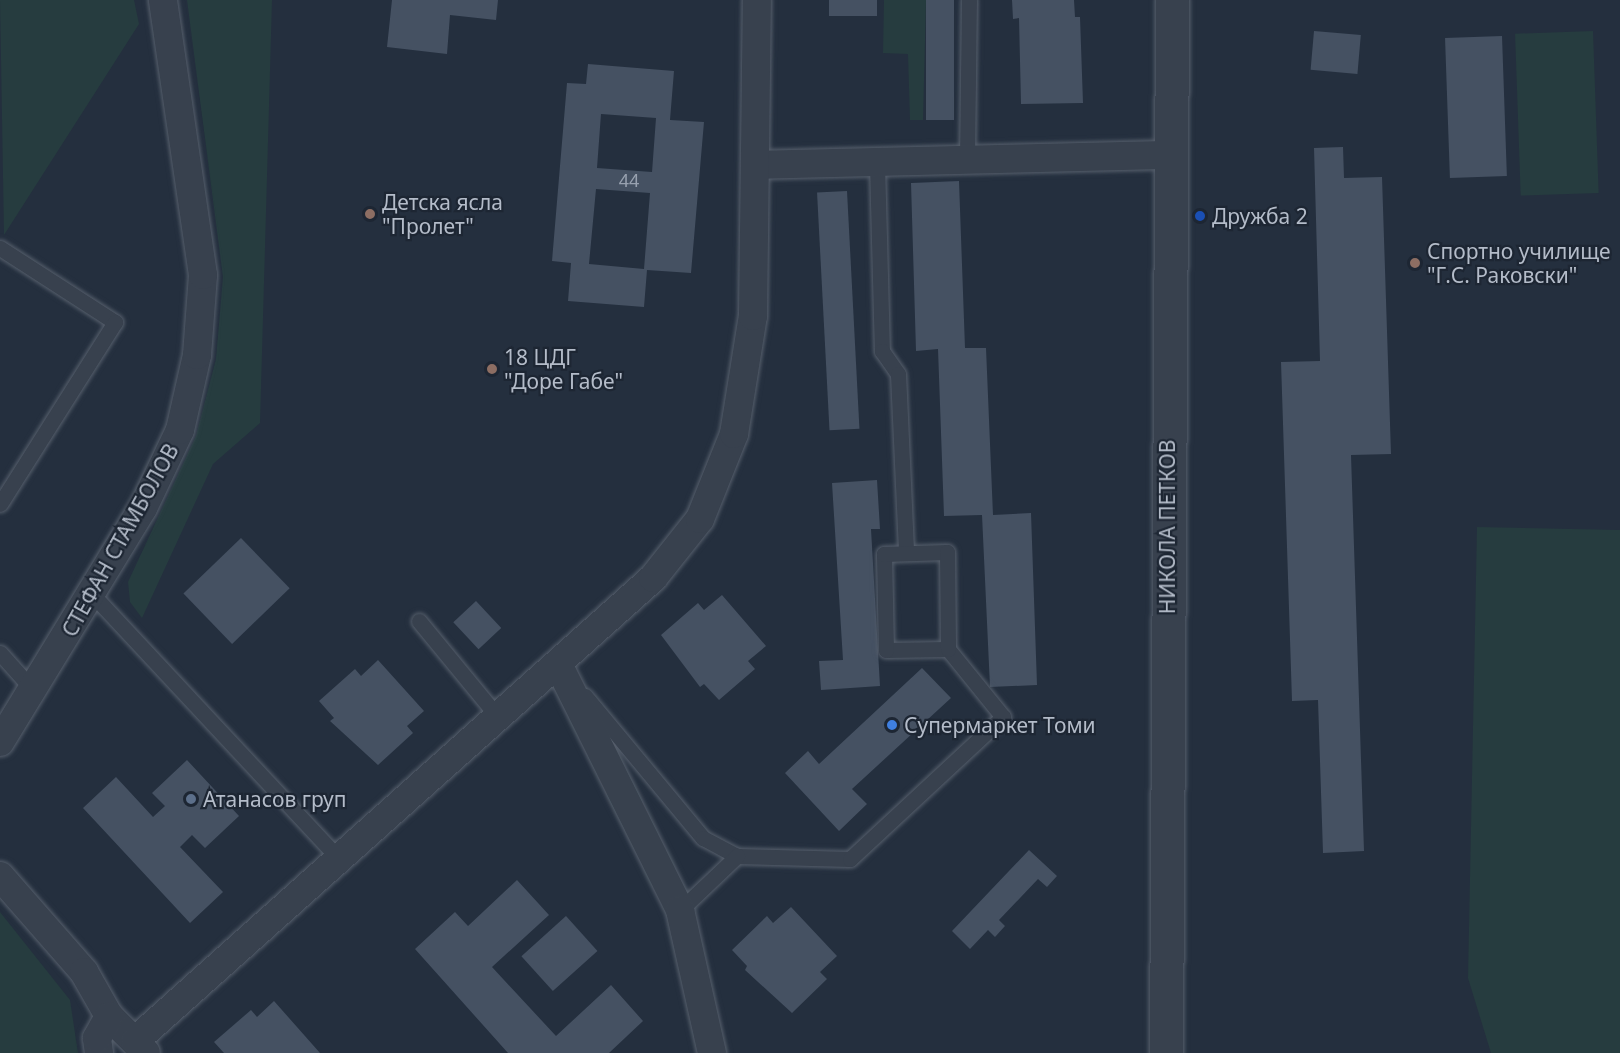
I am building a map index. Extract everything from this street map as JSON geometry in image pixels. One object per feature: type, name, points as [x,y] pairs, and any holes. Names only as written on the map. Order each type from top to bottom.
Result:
[{"type":"street","name":"СТЕФАН СТАМБОЛОВ","points":[[0,742],[94,596],[180,430],[197,355],[203,275],[163,0]]},
{"type":"street","points":[[0,876],[84,972],[109,1016],[141,1047],[338,858],[558,664],[682,546],[718,486],[734,434],[753,316],[757,0]]},
{"type":"street","name":"НИКОЛА ПЕТКОВ","points":[[1166,1053],[1172,0]]},
{"type":"street","points":[[755,165],[1170,155]]},
{"type":"street","points":[[558,664],[680,910],[712,1053]]},
{"type":"street","points":[[99,1053],[97,1038],[109,1016]]},
{"type":"lane","points":[[967,160],[969,0]]},
{"type":"lane","points":[[877,163],[882,351],[898,374],[906,553]]},
{"type":"lane","points":[[0,248],[115,322],[0,504]]},
{"type":"lane","points":[[558,664],[703,838],[737,856],[850,859],[1003,717],[948,649],[947,552],[884,554],[886,650],[948,649]]},
{"type":"lane","points":[[94,596],[338,858]]},
{"type":"lane","points":[[419,621],[497,716]]},
{"type":"lane","points":[[0,653],[34,691]]},
{"type":"lane","points":[[680,910],[737,856]]},
{"type":"green space","points":[[0,0],[134,0],[139,24],[4,235]]},
{"type":"green space","points":[[187,0],[272,0],[260,423],[213,464],[142,618],[130,602],[128,582],[196,436],[216,359],[223,277]]},
{"type":"green space","points":[[884,0],[926,0],[923,120],[910,120],[908,54],[883,53]]},
{"type":"green space","points":[[1593,31],[1599,193],[1521,196],[1515,34]]},
{"type":"green space","points":[[1477,527],[1620,530],[1620,1053],[1491,1053],[1468,978]]},
{"type":"green space","points":[[0,912],[70,1000],[78,1053],[0,1053]]},
{"type":"building","points":[[392,0],[498,0],[496,20],[450,15],[447,54],[387,47]]},
{"type":"building","points":[[829,0],[877,0],[877,16],[829,16]]},
{"type":"building","points":[[926,0],[954,0],[954,120],[926,120]]},
{"type":"building","points":[[1012,0],[1074,0],[1075,17],[1080,17],[1083,103],[1021,104],[1019,18],[1013,19]]},
{"type":"building","points":[[1314,31],[1361,35],[1357,74],[1311,70]]},
{"type":"building","points":[[1502,36],[1507,176],[1450,178],[1445,38]]},
{"type":"building","points":[[588,64],[674,71],[670,120],[704,122],[691,273],[647,270],[644,307],[568,301],[571,263],[552,261],[567,83],[586,84]],"holes":[[[601,114],[656,118],[652,172],[597,168]],[[596,189],[650,193],[644,269],[589,264]]]},
{"type":"building","points":[[1343,147],[1344,178],[1382,177],[1391,454],[1351,455],[1364,851],[1323,853],[1318,700],[1292,701],[1281,362],[1320,361],[1314,148]]},
{"type":"building","points":[[959,181],[965,348],[986,348],[993,515],[1031,513],[1037,685],[990,687],[982,515],[944,516],[938,349],[916,351],[911,183]]},
{"type":"building","points":[[847,191],[859,429],[829,430],[817,193]]},
{"type":"building","points":[[877,480],[880,529],[871,529],[880,686],[821,690],[819,661],[843,660],[832,483]]},
{"type":"building","points":[[241,538],[290,588],[232,644],[183,594]]},
{"type":"building","points":[[722,595],[766,646],[748,661],[755,669],[719,700],[704,684],[700,687],[661,635],[698,603],[704,610]]},
{"type":"building","points":[[476,601],[501,628],[479,649],[453,622]]},
{"type":"building","points":[[378,660],[424,711],[407,726],[413,733],[378,765],[330,721],[334,718],[319,701],[355,669],[361,676]]},
{"type":"building","name":"Супермаркет Томи","points":[[922,668],[951,698],[852,789],[867,804],[839,831],[785,773],[808,751],[819,764]]},
{"type":"building","points":[[187,760],[239,816],[205,848],[192,835],[180,847],[223,892],[190,923],[83,808],[116,777],[153,817],[165,806],[152,793]]},
{"type":"building","points":[[1029,850],[1057,876],[1047,887],[1038,879],[999,920],[1005,926],[995,937],[988,930],[970,949],[952,931]]},
{"type":"building","points":[[517,880],[549,915],[492,967],[556,1036],[611,985],[643,1021],[609,1053],[508,1053],[415,949],[455,912],[468,926]]},
{"type":"building","points":[[791,907],[837,956],[820,972],[827,979],[792,1013],[745,970],[747,966],[732,950],[767,916],[773,923]]},
{"type":"building","points":[[566,916],[597,951],[553,991],[521,956]]},
{"type":"building","points":[[274,1001],[320,1053],[224,1053],[214,1042],[251,1010],[257,1017]]},
{"type":"place","name":"Детска ясла \"Пролет\"","points":[[370,214]]},
{"type":"place","name":"Дружба 2","points":[[1200,216]]},
{"type":"place","name":"Спортно училище \"Г.С. Раковски\"","points":[[1415,263]]},
{"type":"place","name":"18 ЦДГ \"Доре Габе\"","points":[[492,369]]},
{"type":"place","name":"Супермаркет Томи","points":[[892,725]]},
{"type":"place","name":"Атанасов груп","points":[[191,799]]}]
